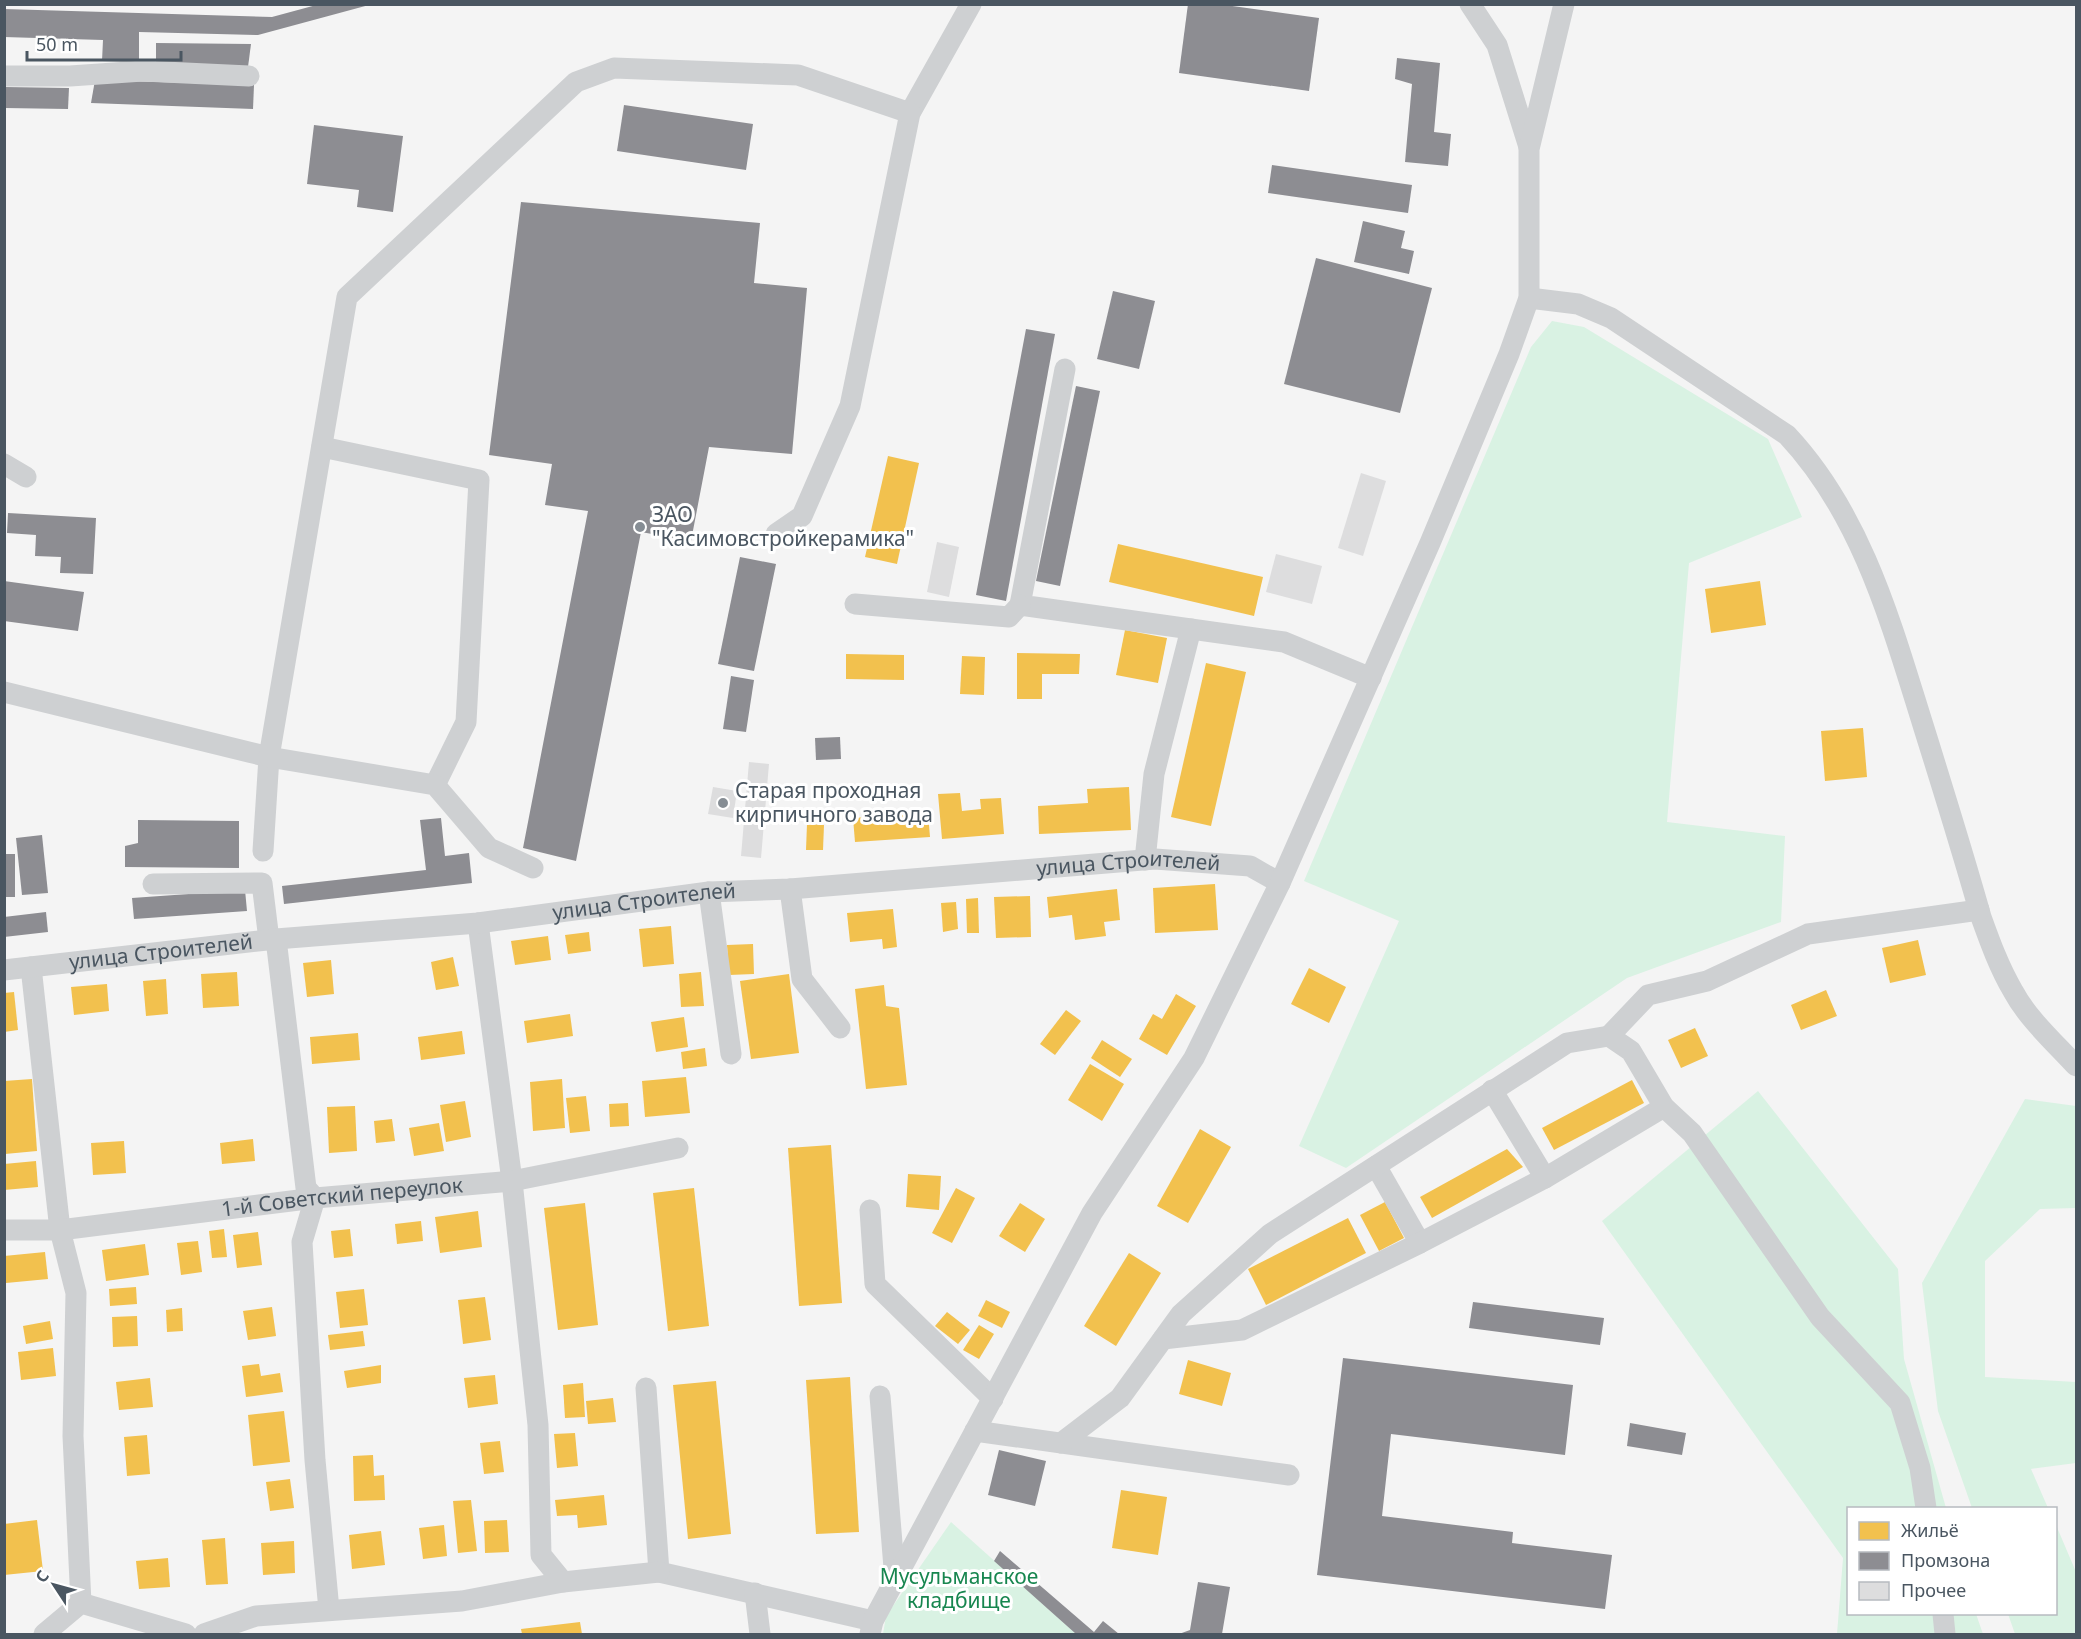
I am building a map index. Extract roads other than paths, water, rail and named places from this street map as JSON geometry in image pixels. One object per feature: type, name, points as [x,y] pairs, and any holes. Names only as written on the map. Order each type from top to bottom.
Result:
[{"type":"street","points":[[776,534],[801,516],[850,406],[910,113],[971,4]]},
{"type":"street","points":[[1470,4],[1497,45],[1529,149]]},
{"type":"street","points":[[204,1635],[256,1616],[462,1601],[563,1582],[659,1572],[755,1593],[871,1628],[1092,1214],[1194,1058],[1280,883],[1371,678],[1505,364],[1529,298],[1529,149],[1564,4]]},
{"type":"street","points":[[263,851],[269,757],[347,297],[576,82],[614,68],[798,75],[910,113]]},
{"type":"street","points":[[4,76],[70,76],[143,71],[249,76]]},
{"type":"street","points":[[1529,298],[1578,304],[1611,318],[1787,435],[1806,455],[1827,484],[1875,579],[1902,658],[1979,910],[1997,958],[2013,993],[2076,1066]]},
{"type":"street","points":[[855,604],[1009,617],[1020,605],[1065,369]]},
{"type":"street","points":[[322,447],[478,480],[466,722],[435,785]]},
{"type":"street","points":[[4,464],[26,477]]},
{"type":"street","points":[[1020,605],[1284,642],[1371,678]]},
{"type":"street","points":[[1145,860],[1154,774],[1191,629]]},
{"type":"street","points":[[4,692],[269,757],[435,785],[489,848],[533,867]]},
{"type":"street","name":"улица Строителей","points":[[4,970],[273,940],[478,923],[709,892],[790,889],[1145,860],[1250,866],[1280,883]]},
{"type":"street","points":[[153,884],[262,883],[273,940],[306,1188],[315,1198],[302,1242],[315,1460],[329,1610]]},
{"type":"street","points":[[790,889],[802,980],[840,1028]]},
{"type":"street","points":[[709,892],[730,1054]]},
{"type":"street","points":[[1061,1443],[1120,1398],[1181,1314],[1270,1234],[1567,1043],[1609,1036],[1648,995],[1707,981],[1808,934],[1979,910]]},
{"type":"street","points":[[478,923],[512,1181],[538,1425],[541,1556],[563,1582]]},
{"type":"street","points":[[31,967],[60,1230],[76,1293],[73,1436],[81,1603]]},
{"type":"street","points":[[1609,1036],[1631,1051],[1664,1107],[1692,1133],[1820,1317],[1900,1403],[1920,1468],[1926,1507]]},
{"type":"street","points":[[1492,1090],[1545,1178]]},
{"type":"street","points":[[1163,1339],[1242,1330],[1420,1243],[1545,1178],[1664,1107]]},
{"type":"street","name":"1-й Советский переулок","points":[[4,1230],[60,1230],[315,1198],[512,1181],[678,1148]]},
{"type":"street","points":[[1376,1166],[1420,1243]]},
{"type":"street","points":[[870,1210],[875,1284],[993,1399]]},
{"type":"street","points":[[646,1388],[659,1572]]},
{"type":"street","points":[[880,1396],[895,1580]]},
{"type":"street","points":[[975,1431],[1289,1475]]},
{"type":"street","points":[[755,1593],[760,1635]]},
{"type":"street","points":[[44,1635],[81,1603]]},
{"type":"street","points":[[81,1603],[186,1635]]},
{"type":"street","points":[[1943,1615],[1945,1635]]},
{"type":"place","name":"ЗАО \"Касимовстройкерамика\"","points":[[640,527]]},
{"type":"place","name":"Старая проходная кирпичного завода","points":[[723,803]]},
{"type":"park label","name":"Мусульманское кладбище","points":[[959,1589]]}]
